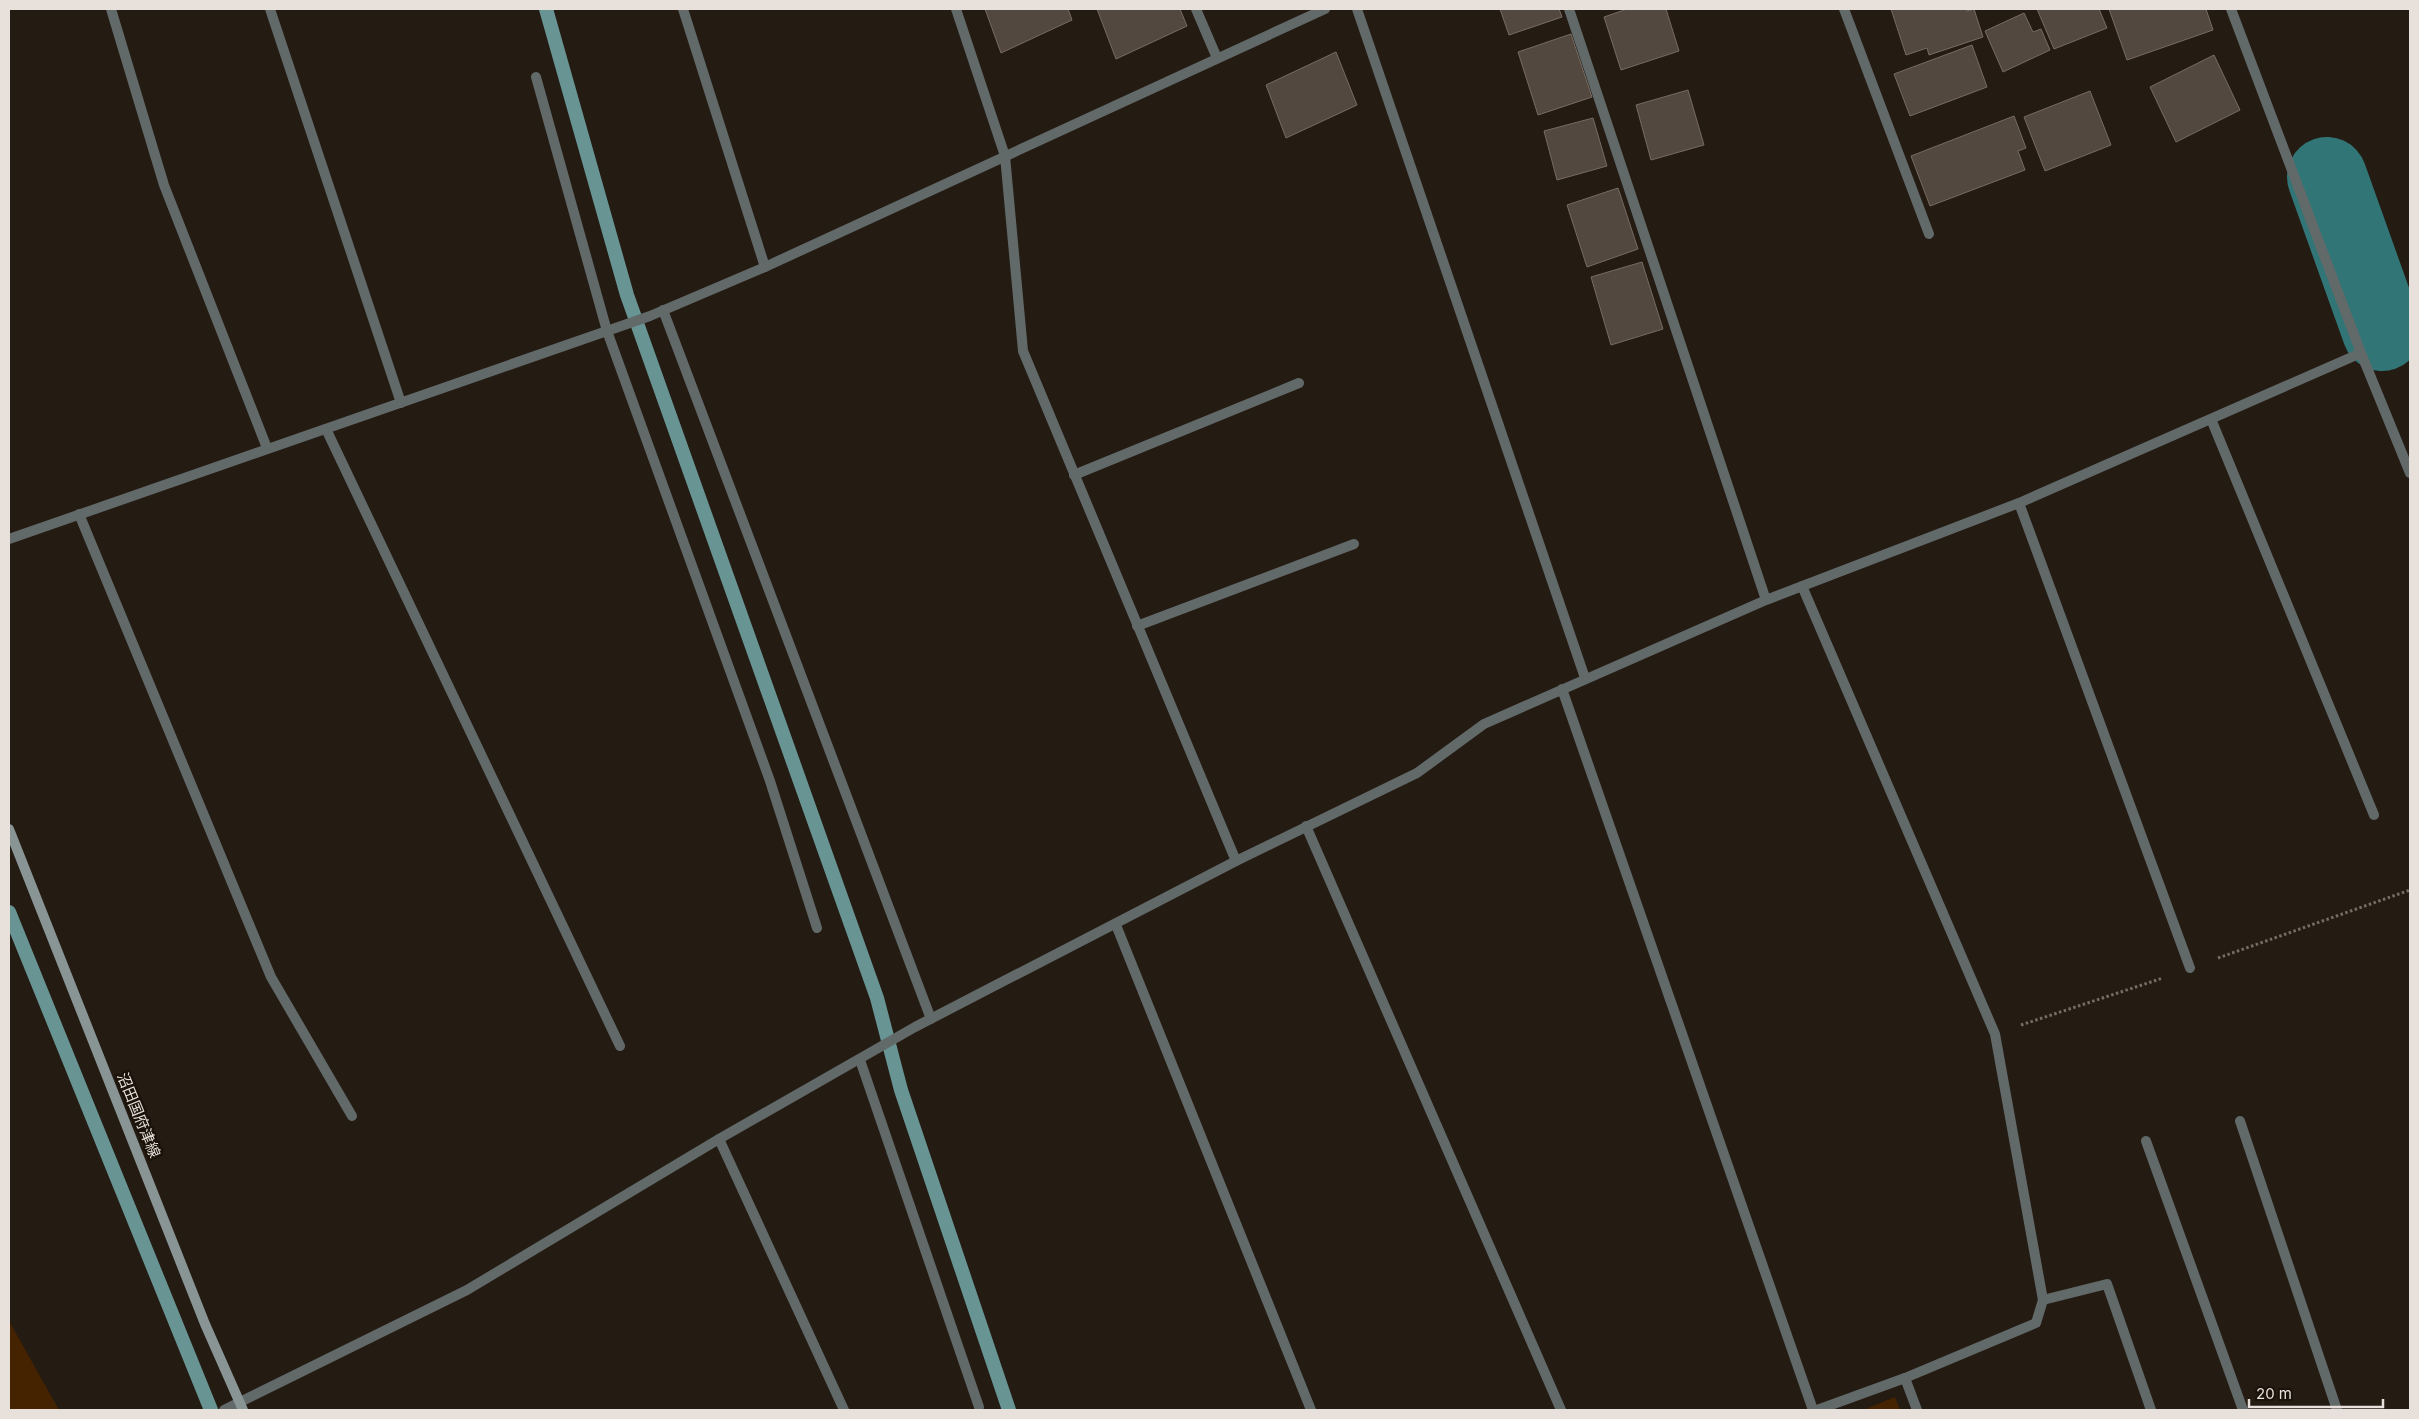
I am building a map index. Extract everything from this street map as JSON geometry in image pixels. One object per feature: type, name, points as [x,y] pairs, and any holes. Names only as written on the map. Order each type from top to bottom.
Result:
[{"type":"main road","name":"沼田国府津線","points":[[9,829],[205,1324],[241,1406]]},
{"type":"street","points":[[111,9],[164,185],[267,448]]},
{"type":"street","points":[[270,9],[402,403]]},
{"type":"street","points":[[683,9],[766,267]]},
{"type":"street","points":[[956,9],[1005,156],[1022,351],[1236,861]]},
{"type":"street","points":[[1196,9],[1217,58]]},
{"type":"street","points":[[9,539],[650,316],[766,267],[1324,9]]},
{"type":"street","points":[[1357,9],[1585,678]]},
{"type":"street","points":[[1569,9],[1766,600]]},
{"type":"street","points":[[1844,9],[1929,234]]},
{"type":"street","points":[[2231,9],[2361,352],[2410,473]]},
{"type":"street","points":[[536,77],[607,331],[770,781],[817,928]]},
{"type":"street","points":[[663,310],[931,1019]]},
{"type":"street","points":[[224,1410],[241,1406],[467,1290],[719,1139],[915,1027],[1236,861],[1417,773],[1484,724],[1766,600],[2019,503],[2361,352]]},
{"type":"street","points":[[1074,475],[1299,383]]},
{"type":"street","points":[[2211,419],[2374,815]]},
{"type":"street","points":[[326,429],[620,1046]]},
{"type":"street","points":[[2019,503],[2190,968]]},
{"type":"street","points":[[79,514],[271,977],[352,1116]]},
{"type":"street","points":[[1137,626],[1354,544]]},
{"type":"street","points":[[1802,586],[1995,1034],[2043,1300],[2036,1323],[1905,1378],[1817,1410]]},
{"type":"street","points":[[1562,689],[1813,1410]]},
{"type":"street","points":[[1306,826],[1561,1410]]},
{"type":"street","points":[[1116,924],[1311,1410]]},
{"type":"street","points":[[860,1060],[979,1407]]},
{"type":"street","points":[[2240,1121],[2337,1410]]},
{"type":"street","points":[[719,1139],[844,1410]]},
{"type":"street","points":[[2146,1141],[2243,1410]]},
{"type":"street","points":[[2043,1300],[2107,1284],[2151,1410]]},
{"type":"street","points":[[1905,1378],[1917,1410]]},
{"type":"shaded area","points":[[9,1321],[59,1410],[9,1410]]},
{"type":"shaded area","points":[[1895,1397],[1900,1410],[1863,1410]]},
{"type":"building","points":[[985,9],[1068,9],[1072,20],[1001,53]]},
{"type":"building","points":[[1097,9],[1180,9],[1187,26],[1116,59]]},
{"type":"building","points":[[1500,9],[1559,9],[1562,17],[1509,35]]},
{"type":"building","points":[[1627,9],[1666,9],[1679,51],[1621,70],[1604,17]]},
{"type":"building","points":[[1891,9],[1966,9],[1967,11],[1974,9],[1983,37],[1929,55],[1927,48],[1906,55]]},
{"type":"building","points":[[2037,9],[2099,9],[2107,28],[2054,49]]},
{"type":"building","points":[[2109,9],[2206,9],[2213,30],[2127,60]]},
{"type":"building","points":[[2024,13],[2033,32],[2041,29],[2050,50],[2003,72],[1985,31]]},
{"type":"building","points":[[1571,34],[1592,97],[1538,115],[1518,52]]},
{"type":"building","points":[[1972,45],[1987,87],[1910,116],[1894,74]]},
{"type":"building","points":[[1336,52],[1357,105],[1286,138],[1266,85]]},
{"type":"building","points":[[2214,55],[2240,110],[2176,142],[2150,87]]},
{"type":"building","points":[[1688,90],[1704,145],[1651,160],[1636,105]]},
{"type":"building","points":[[2090,91],[2111,145],[2045,171],[2024,117]]},
{"type":"building","points":[[2014,116],[2026,148],[2018,151],[2025,170],[1930,206],[1911,156]]},
{"type":"building","points":[[1593,118],[1607,166],[1557,180],[1544,131]]},
{"type":"building","points":[[1618,188],[1638,249],[1587,267],[1567,205]]},
{"type":"building","points":[[1642,262],[1663,329],[1611,345],[1591,277]]},
{"type":"waterway","points":[[546,9],[627,295],[877,998],[901,1090],[1009,1410]]},
{"type":"waterway","points":[[2327,177],[2382,331]]},
{"type":"waterway","points":[[9,912],[211,1410]]}]
